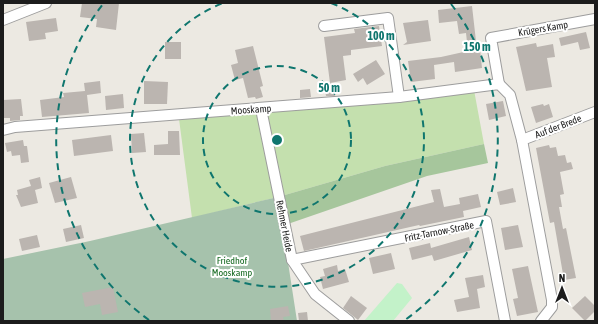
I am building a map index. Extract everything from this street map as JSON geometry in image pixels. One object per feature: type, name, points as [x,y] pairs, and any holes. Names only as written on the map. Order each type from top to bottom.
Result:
[{"type":"street","points":[[3,20],[46,3]]},
{"type":"street","points":[[324,26],[388,18],[399,97]]},
{"type":"street","name":"Krügers Kamp","points":[[499,84],[491,38],[595,19]]},
{"type":"street","points":[[499,84],[510,95],[522,140],[552,300],[552,307],[541,321]]},
{"type":"street","name":"Mooskamp","points":[[3,130],[30,126],[399,97],[499,84]]},
{"type":"street","name":"Rehmer Heide","points":[[261,109],[292,260],[315,294],[349,321]]},
{"type":"street","name":"Auf der Brede","points":[[522,140],[595,112]]},
{"type":"street","name":"Fritz-Tarnow-Straße","points":[[292,260],[486,221],[505,321]]},
{"type":"green space","points":[[474,90],[484,144],[385,166],[278,197],[192,218],[179,119]]},
{"type":"green space","points":[[484,144],[488,163],[427,176],[282,226],[278,197],[385,166]]},
{"type":"green space","name":"Friedhof Mooskamp","points":[[278,197],[297,321],[3,321],[3,259],[90,241]]},
{"type":"green space","points":[[397,283],[402,284],[412,298],[393,321],[364,321]]},
{"type":"building","points":[[82,3],[119,3],[116,30],[96,27],[97,19],[80,17]]},
{"type":"building","points":[[472,6],[477,50],[480,49],[482,68],[455,72],[454,62],[434,65],[435,79],[411,82],[408,61],[441,57],[468,51],[466,33],[459,34],[457,21],[439,23],[438,10]]},
{"type":"building","points":[[56,18],[58,31],[45,33],[46,39],[29,41],[26,22]]},
{"type":"building","points":[[428,20],[431,41],[403,45],[407,42],[403,23]]},
{"type":"building","points":[[379,26],[382,46],[351,50],[351,55],[343,56],[346,80],[330,83],[324,37],[355,33],[354,29]]},
{"type":"building","points":[[586,32],[590,48],[580,50],[578,42],[561,46],[559,38]]},
{"type":"building","points":[[165,42],[181,42],[181,59],[165,59]]},
{"type":"building","points":[[536,43],[537,47],[553,44],[555,57],[547,58],[552,87],[526,91],[516,47]]},
{"type":"building","points":[[253,46],[263,86],[260,87],[263,97],[256,99],[255,97],[248,98],[243,78],[235,80],[231,65],[238,63],[235,50]]},
{"type":"building","points":[[376,60],[385,74],[367,85],[363,78],[358,82],[353,74]]},
{"type":"building","points":[[100,81],[101,93],[87,95],[89,113],[42,117],[40,100],[64,97],[63,93],[85,91],[84,83]]},
{"type":"building","points":[[144,81],[168,82],[167,104],[144,104]]},
{"type":"building","points":[[324,83],[333,83],[335,96],[326,96]]},
{"type":"building","points":[[310,89],[311,97],[300,98],[300,90]]},
{"type":"building","points":[[123,94],[124,108],[106,110],[105,96]]},
{"type":"building","points":[[21,99],[23,116],[20,116],[20,120],[10,121],[10,118],[3,118],[3,100]]},
{"type":"building","points":[[503,101],[506,116],[489,120],[486,104]]},
{"type":"building","points":[[543,104],[544,106],[549,104],[553,117],[536,123],[531,107]]},
{"type":"building","points":[[168,131],[179,131],[180,155],[154,155],[154,145],[168,144]]},
{"type":"building","points":[[144,133],[146,152],[132,153],[131,134]]},
{"type":"building","points":[[111,135],[113,151],[74,156],[72,140]]},
{"type":"building","points":[[23,140],[24,146],[27,146],[29,162],[21,163],[20,155],[12,156],[11,151],[7,152],[5,143]]},
{"type":"building","points":[[549,145],[550,148],[556,147],[558,156],[565,155],[567,163],[571,162],[573,169],[560,172],[564,194],[560,195],[562,207],[559,207],[563,229],[566,228],[576,278],[564,280],[554,222],[550,223],[536,148]]},
{"type":"building","points":[[40,177],[42,188],[35,190],[38,203],[21,207],[16,195],[18,195],[17,190],[31,186],[29,180]]},
{"type":"building","points":[[71,177],[77,198],[55,203],[49,183]]},
{"type":"building","points":[[513,188],[516,202],[500,205],[497,192]]},
{"type":"building","points":[[440,189],[444,207],[460,204],[459,198],[478,194],[481,207],[463,211],[464,217],[419,225],[304,251],[300,236],[434,202],[431,190]]},
{"type":"building","points":[[81,225],[84,238],[66,242],[63,229]]},
{"type":"building","points":[[518,225],[523,247],[505,250],[501,228]]},
{"type":"building","points":[[37,235],[40,247],[22,251],[19,239]]},
{"type":"building","points":[[469,237],[472,250],[434,261],[432,255],[412,260],[409,248],[430,243],[431,248]]},
{"type":"building","points":[[391,253],[395,269],[373,274],[369,258]]},
{"type":"building","points":[[337,265],[338,271],[345,269],[349,282],[323,289],[320,277],[325,276],[323,269]]},
{"type":"building","points":[[528,266],[538,312],[517,316],[513,299],[518,298],[512,269]]},
{"type":"building","points":[[483,275],[485,287],[477,289],[480,308],[457,312],[454,300],[469,297],[465,278]]},
{"type":"building","points":[[113,287],[118,312],[102,315],[100,304],[85,307],[82,293]]},
{"type":"building","points":[[351,296],[367,308],[358,320],[343,308]]},
{"type":"building","points":[[585,296],[595,306],[595,311],[585,321],[572,308]]},
{"type":"building","points":[[288,306],[290,316],[283,317],[284,321],[271,321],[270,309]]},
{"type":"building","points":[[307,312],[308,321],[299,321],[298,313]]}]
